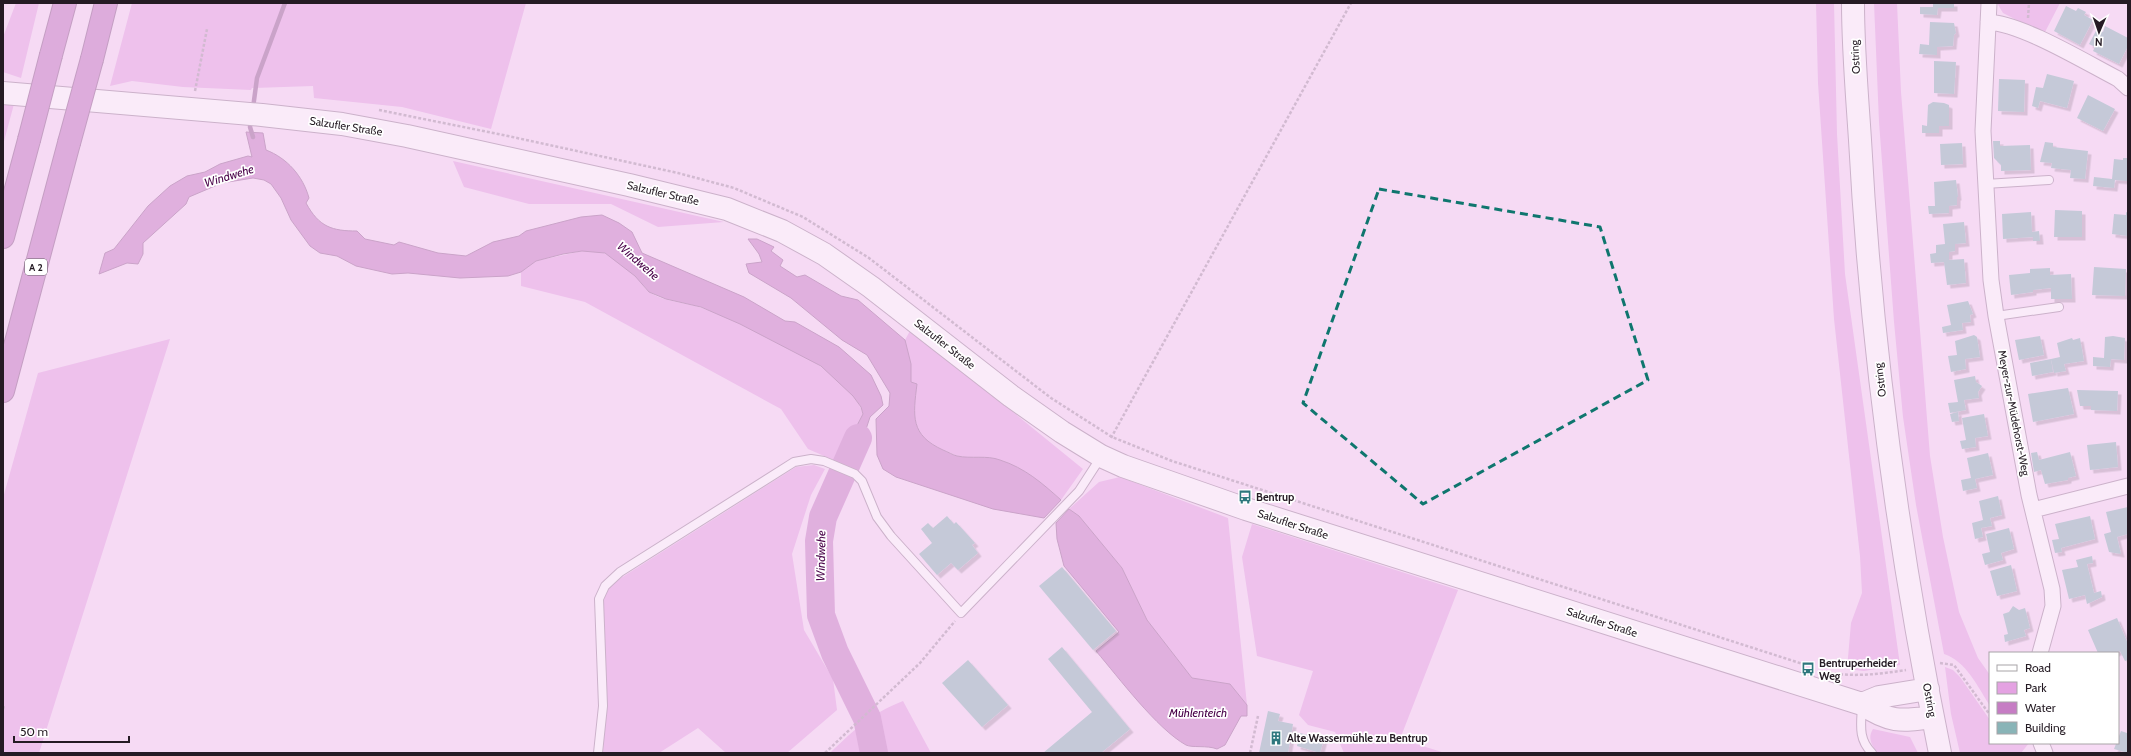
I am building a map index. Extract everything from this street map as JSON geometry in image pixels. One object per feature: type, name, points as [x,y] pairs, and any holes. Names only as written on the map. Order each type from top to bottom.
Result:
[{"type":"highway","points":[[3,237],[65,3]]},
{"type":"highway","name":"A 2","points":[[3,391],[106,3]]},
{"type":"main road","name":"Ostring","points":[[1853,3],[1862,180],[1876,347],[1897,506],[1940,753]]},
{"type":"main road","name":"Salzufler Straße","points":[[3,93],[262,115],[342,124],[407,136],[636,186],[728,208],[782,231],[824,254],[872,286],[1011,396],[1062,432],[1101,456],[1145,475],[1195,493],[1862,704],[1880,716],[1902,720],[1933,717]]},
{"type":"main road","points":[[1862,704],[1879,697],[1928,689]]},
{"type":"street","name":"Meyer-zur-Müdehorst-Weg","points":[[1989,3],[1983,131],[1991,280],[1996,316],[2033,510],[2052,588],[2053,606],[2040,652]]},
{"type":"street","points":[[1988,22],[2009,25],[2029,34],[2118,79],[2128,88]]},
{"type":"street","points":[[2033,510],[2128,486]]},
{"type":"lane","points":[[1985,184],[2049,180]]},
{"type":"lane","points":[[1996,316],[2059,308]]},
{"type":"lane","points":[[598,753],[603,706],[599,599],[605,586],[620,572],[794,462],[811,459],[824,461],[855,474],[862,481],[875,512],[891,536],[961,613],[1079,491],[1101,456]]},
{"type":"lane","points":[[1862,704],[1860,734],[1865,746],[1872,753]]},
{"type":"path","points":[[1101,456],[1351,3]]},
{"type":"path","points":[[198,74],[207,29]]},
{"type":"path","points":[[375,110],[493,133],[678,173],[734,188],[803,217],[868,258],[1051,398],[1112,437],[1172,461],[1813,668]]},
{"type":"path","points":[[825,753],[920,663],[961,613]]},
{"type":"path","points":[[1944,662],[1954,665],[1961,672],[1989,714]]},
{"type":"path","points":[[1828,673],[1857,676],[1896,671]]},
{"type":"path","points":[[1250,753],[1258,716]]},
{"type":"highlighted area","points":[[1379,189],[1600,227],[1648,380],[1423,504],[1303,403]]},
{"type":"green space","points":[[16,3],[39,3],[21,78],[3,72],[3,37]]},
{"type":"green space","points":[[132,3],[526,3],[491,129],[402,107],[314,98],[313,86],[252,88],[251,90],[183,87],[132,81],[110,86]]},
{"type":"green space","points":[[1816,3],[1834,3],[1837,134],[1845,274],[1900,665],[1864,671],[1847,669],[1851,623],[1862,593],[1860,556],[1834,319],[1818,83]]},
{"type":"green space","points":[[1874,3],[1897,3],[1901,92],[1930,456],[1943,537],[1959,612],[1978,658],[1989,674],[1989,704],[1976,683],[1959,662],[1944,654],[1916,505],[1903,417],[1894,322],[1879,122]]},
{"type":"green space","points":[[1997,3],[2060,3],[2044,34],[2003,13]]},
{"type":"green space","points":[[3,104],[14,104],[3,145]]},
{"type":"green space","points":[[453,161],[724,222],[658,227],[611,204],[529,204],[464,187]]},
{"type":"green space","points":[[582,251],[604,253],[610,256],[637,278],[649,292],[661,298],[702,308],[743,324],[793,349],[817,364],[838,380],[854,397],[863,414],[838,462],[808,449],[781,409],[585,302],[521,286],[521,272],[536,261]]},
{"type":"green space","points":[[911,329],[1083,469],[1061,500],[1033,477],[1009,463],[995,459],[958,456],[941,449],[924,437],[916,422],[915,404],[917,384],[911,382],[911,364],[905,340]]},
{"type":"green space","points":[[170,339],[39,753],[3,753],[3,498],[38,373]]},
{"type":"green space","points":[[814,465],[825,469],[811,495],[792,554],[804,630],[833,679],[837,710],[787,753],[726,753],[698,728],[659,753],[603,753],[606,694],[603,605],[606,591],[613,583],[796,467]]},
{"type":"green space","points":[[1120,477],[1228,518],[1247,705],[1230,684],[1192,678],[1147,620],[1122,568],[1079,516],[1069,509],[1099,482]]},
{"type":"green space","points":[[1252,524],[1458,590],[1400,739],[1445,753],[1344,753],[1335,732],[1308,725],[1299,715],[1313,671],[1257,656],[1242,557]]},
{"type":"green space","points":[[1945,667],[1953,670],[1960,677],[1989,719],[1989,744],[2028,744],[2021,753],[1960,753],[1951,714]]},
{"type":"green space","points":[[903,701],[931,753],[830,753],[872,717],[881,711]]},
{"type":"green space","points":[[1873,729],[1910,737],[1918,753],[1878,753],[1872,745],[1870,739]]},
{"type":"water","points":[[246,132],[263,133],[266,150],[281,158],[298,175],[303,182],[309,198],[306,203],[316,218],[327,226],[333,228],[357,231],[365,239],[394,245],[399,242],[438,253],[466,256],[493,242],[519,236],[526,231],[581,217],[602,215],[619,223],[632,232],[642,253],[744,297],[785,321],[795,322],[839,347],[871,375],[881,396],[883,405],[870,417],[853,469],[838,462],[863,414],[861,407],[853,396],[821,366],[740,324],[701,307],[666,299],[649,292],[635,276],[605,253],[582,251],[563,254],[536,261],[521,272],[508,276],[460,278],[408,273],[392,274],[356,266],[337,256],[320,253],[310,246],[291,220],[281,198],[271,184],[264,180],[253,178],[222,183],[189,197],[186,204],[143,243],[143,254],[138,264],[127,263],[99,274],[105,253],[114,249],[148,206],[170,186],[187,176],[205,172],[220,164],[248,156],[252,157]]},
{"type":"water","points":[[748,239],[757,239],[774,247],[771,251],[783,260],[780,266],[797,277],[805,275],[841,296],[858,300],[905,340],[911,364],[911,382],[917,384],[915,406],[916,423],[924,438],[955,456],[990,458],[1009,463],[1033,477],[1061,500],[1044,518],[993,509],[896,477],[883,469],[877,455],[876,419],[889,406],[890,393],[867,355],[842,340],[791,298],[749,273],[746,264],[762,262],[759,254]]},
{"type":"water","name":"Mühlenteich","points":[[1069,509],[1079,516],[1122,568],[1147,620],[1192,678],[1230,684],[1247,705],[1247,716],[1241,716],[1225,745],[1217,749],[1189,746],[1175,737],[1139,702],[1096,651],[1119,632],[1064,566],[1057,539],[1056,523]]},
{"type":"building","points":[[1933,3],[1954,3],[1954,8],[1938,8],[1937,15],[1920,14],[1920,7],[1933,7]]},
{"type":"building","points":[[2066,6],[2076,11],[2078,8],[2086,12],[2084,15],[2093,20],[2080,45],[2054,31]]},
{"type":"building","points":[[1930,22],[1954,23],[1956,33],[1954,35],[1953,46],[1937,47],[1937,55],[1919,54],[1920,44],[1929,45]]},
{"type":"building","points":[[2105,26],[2128,38],[2128,46],[2119,64],[2093,51],[2095,47],[2089,44],[2097,29],[2103,32]]},
{"type":"building","points":[[1934,61],[1956,62],[1954,94],[1934,93]]},
{"type":"building","points":[[2047,74],[2074,81],[2067,108],[2040,101],[2038,108],[2032,106],[2036,87],[2043,88]]},
{"type":"building","points":[[1999,79],[2025,80],[2024,112],[1998,111]]},
{"type":"building","points":[[2088,95],[2115,109],[2103,131],[2077,118]]},
{"type":"building","points":[[1933,102],[1949,105],[1949,126],[1939,126],[1939,133],[1922,133],[1922,125],[1927,126],[1928,105]]},
{"type":"building","points":[[1993,141],[2000,141],[2000,146],[2030,145],[2031,170],[2001,171],[2001,165],[1994,158]]},
{"type":"building","points":[[2045,142],[2053,143],[2053,147],[2088,151],[2085,179],[2070,178],[2071,170],[2051,168],[2052,163],[2040,162]]},
{"type":"building","points":[[1962,143],[1963,164],[1941,165],[1940,144]]},
{"type":"building","points":[[2123,158],[2128,158],[2128,181],[2115,180],[2114,188],[2093,186],[2094,177],[2112,179],[2114,159],[2123,160]]},
{"type":"building","points":[[1956,180],[1958,197],[1957,205],[1949,206],[1949,213],[1929,214],[1928,206],[1935,206],[1934,182]]},
{"type":"building","points":[[2055,210],[2082,211],[2082,237],[2054,237]]},
{"type":"building","points":[[2031,212],[2032,232],[2039,231],[2040,241],[2033,241],[2033,237],[2003,239],[2002,214]]},
{"type":"building","points":[[2126,212],[2128,213],[2128,236],[2112,234],[2114,214],[2126,215]]},
{"type":"building","points":[[1964,222],[1966,243],[1955,244],[1955,251],[1949,252],[1949,260],[1964,259],[1966,283],[1947,285],[1944,262],[1931,263],[1930,254],[1936,253],[1936,245],[1945,244],[1943,224]]},
{"type":"building","points":[[2094,267],[2126,269],[2125,296],[2092,295]]},
{"type":"building","points":[[2050,268],[2050,275],[2071,274],[2072,299],[2051,299],[2051,288],[2011,295],[2009,275],[2030,273],[2030,269]]},
{"type":"building","points":[[1968,301],[1973,314],[1970,315],[1971,322],[1962,323],[1963,330],[1943,333],[1942,327],[1951,325],[1947,305]]},
{"type":"building","points":[[1974,335],[1977,337],[1980,357],[1965,359],[1966,369],[1951,372],[1948,356],[1957,355],[1955,341]]},
{"type":"building","points":[[2040,336],[2044,355],[2019,360],[2015,340]]},
{"type":"building","points":[[2113,336],[2125,338],[2124,360],[2111,359],[2110,367],[2093,366],[2093,357],[2104,358],[2105,337]]},
{"type":"building","points":[[2072,338],[2073,340],[2080,338],[2084,361],[2064,364],[2066,371],[2054,373],[2051,359],[2060,357],[2057,343]]},
{"type":"building","points":[[2051,359],[2053,372],[2032,376],[2030,363]]},
{"type":"building","points":[[1975,376],[1976,382],[1982,386],[1978,392],[1979,398],[1964,400],[1966,410],[1950,413],[1948,403],[1958,402],[1954,380]]},
{"type":"building","points":[[2068,388],[2074,414],[2033,422],[2028,394]]},
{"type":"building","points":[[2077,390],[2118,391],[2117,411],[2091,410],[2091,406],[2080,406]]},
{"type":"building","points":[[1958,412],[1959,421],[1952,422],[1950,414]]},
{"type":"building","points":[[1984,414],[1988,436],[1975,438],[1976,447],[1962,449],[1960,441],[1966,440],[1962,418]]},
{"type":"building","points":[[2116,442],[2118,467],[2090,470],[2087,445]]},
{"type":"building","points":[[2037,452],[2039,460],[2070,452],[2076,476],[2068,478],[2068,480],[2045,484],[2041,470],[2034,472],[2031,453]]},
{"type":"building","points":[[1988,453],[1993,475],[1975,479],[1977,488],[1963,491],[1961,480],[1971,478],[1967,458]]},
{"type":"building","points":[[1998,496],[2002,515],[1990,518],[1992,526],[1981,528],[1983,537],[1975,539],[1972,523],[1983,520],[1979,501]]},
{"type":"building","points":[[2128,507],[2128,534],[2117,537],[2121,554],[2109,552],[2104,534],[2111,532],[2106,512]]},
{"type":"building","points":[[947,516],[954,524],[956,522],[975,543],[972,545],[978,553],[958,570],[951,563],[937,575],[919,554],[932,543],[921,529],[928,523],[933,528]]},
{"type":"building","points":[[2090,516],[2095,539],[2061,548],[2062,552],[2055,553],[2052,540],[2059,539],[2055,524]]},
{"type":"building","points":[[2009,528],[2014,549],[2001,553],[2003,560],[1985,565],[1982,554],[1990,552],[1986,534]]},
{"type":"building","points":[[2092,556],[2093,563],[2087,564],[2094,593],[2101,591],[2102,597],[2087,604],[2085,595],[2069,599],[2062,570],[2078,567],[2076,560]]},
{"type":"building","points":[[2011,565],[2017,591],[1997,596],[1990,571]]},
{"type":"building","points":[[1062,567],[1116,631],[1093,650],[1039,586]]},
{"type":"building","points":[[2013,606],[2019,610],[2025,608],[2030,628],[2024,630],[2026,636],[2005,642],[2004,635],[2008,634],[2003,614],[2009,612]]},
{"type":"building","points":[[2117,618],[2128,644],[2128,660],[2125,661],[2120,651],[2098,652],[2088,630]]},
{"type":"building","points":[[1062,647],[1130,729],[1101,753],[1043,753],[1092,712],[1048,659]]},
{"type":"building","points":[[968,660],[1008,705],[982,727],[942,683]]},
{"type":"building","name":"Alte Wassermühle zu Bentrup","points":[[1268,711],[1280,714],[1278,721],[1293,724],[1288,753],[1259,753]]},
{"type":"building","points":[[2128,730],[2128,753],[2114,749],[2116,744],[2119,744],[2121,731],[2127,733]]},
{"type":"building","points":[[1300,733],[1324,739],[1320,753],[1297,746]]},
{"type":"waterway","points":[[253,108],[257,78],[285,3]]},
{"type":"waterway","points":[[251,119],[250,127],[253,137]]},
{"type":"waterway","name":"Windwehe","points":[[858,438],[823,517],[819,541],[821,615],[835,653],[867,718],[874,753]]},
{"type":"place","name":"Bentrup","points":[[1245,497]]},
{"type":"place","name":"Bentruperheider Weg","points":[[1808,669]]},
{"type":"place","name":"Alte Wassermühle zu Bentrup","points":[[1276,738]]}]
